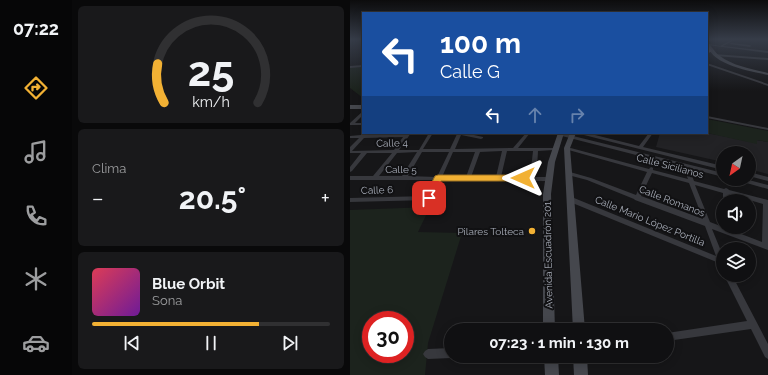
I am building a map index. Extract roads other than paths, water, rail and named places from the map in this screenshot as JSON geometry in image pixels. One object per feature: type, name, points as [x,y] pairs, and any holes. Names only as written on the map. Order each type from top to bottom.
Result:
[{"type":"main road","points":[[713,56],[733,67],[768,75]]},
{"type":"main road","points":[[718,56],[736,66],[768,75]]},
{"type":"main road","points":[[350,106],[362,106]]},
{"type":"main road","name":"Avenida Escuadrón 201","points":[[549,323],[547,220],[548,179],[554,149],[560,134]]},
{"type":"main road","points":[[572,134],[567,148],[572,200],[579,323]]},
{"type":"main road","points":[[551,363],[552,375]]},
{"type":"main road","points":[[581,363],[582,375]]},
{"type":"street","points":[[735,56],[768,59]]},
{"type":"street","points":[[708,64],[768,85]]},
{"type":"street","points":[[350,67],[362,65]]},
{"type":"street","points":[[351,124],[362,114]]},
{"type":"street","points":[[708,117],[768,129]]},
{"type":"street","points":[[351,124],[362,124]]},
{"type":"street","points":[[350,151],[365,134]]},
{"type":"street","points":[[404,178],[430,134]]},
{"type":"street","points":[[438,178],[459,134]]},
{"type":"street","points":[[472,134],[481,138]]},
{"type":"street","points":[[514,150],[527,134]]},
{"type":"street","points":[[572,134],[659,159],[716,173]]},
{"type":"street","points":[[586,134],[716,166]]},
{"type":"street","points":[[640,147],[650,134]]},
{"type":"street","points":[[350,137],[407,135]]},
{"type":"street","points":[[375,178],[407,135]]},
{"type":"street","points":[[640,147],[659,159]]},
{"type":"street","name":"Calle Sicilianos","points":[[567,148],[767,202]]},
{"type":"street","points":[[534,169],[536,149]]},
{"type":"street","name":"Calle 4","points":[[350,151],[394,152],[554,149]]},
{"type":"street","points":[[468,178],[478,150]]},
{"type":"street","points":[[498,178],[506,150]]},
{"type":"street","points":[[350,170],[365,152]]},
{"type":"street","points":[[685,165],[716,247]]},
{"type":"street","points":[[638,198],[651,170]]},
{"type":"street","name":"Calle Romanos","points":[[570,174],[589,179],[716,226]]},
{"type":"street","points":[[756,176],[768,179]]},
{"type":"street","name":"Calle 5","points":[[350,178],[548,179]]},
{"type":"street","name":"Calle 6","points":[[350,200],[429,198],[438,178]]},
{"type":"street","points":[[756,184],[768,187]]},
{"type":"street","name":"Calle Mario López Portilla","points":[[572,200],[716,260]]},
{"type":"street","points":[[767,202],[767,247]]},
{"type":"street","name":"Calle Romanos","points":[[738,234],[767,247]]},
{"type":"street","points":[[731,282],[768,354]]},
{"type":"street","points":[[674,336],[752,325]]},
{"type":"street","points":[[428,354],[444,353]]},
{"type":"place","name":"Pilares Tolteca","points":[[532,231]]}]
